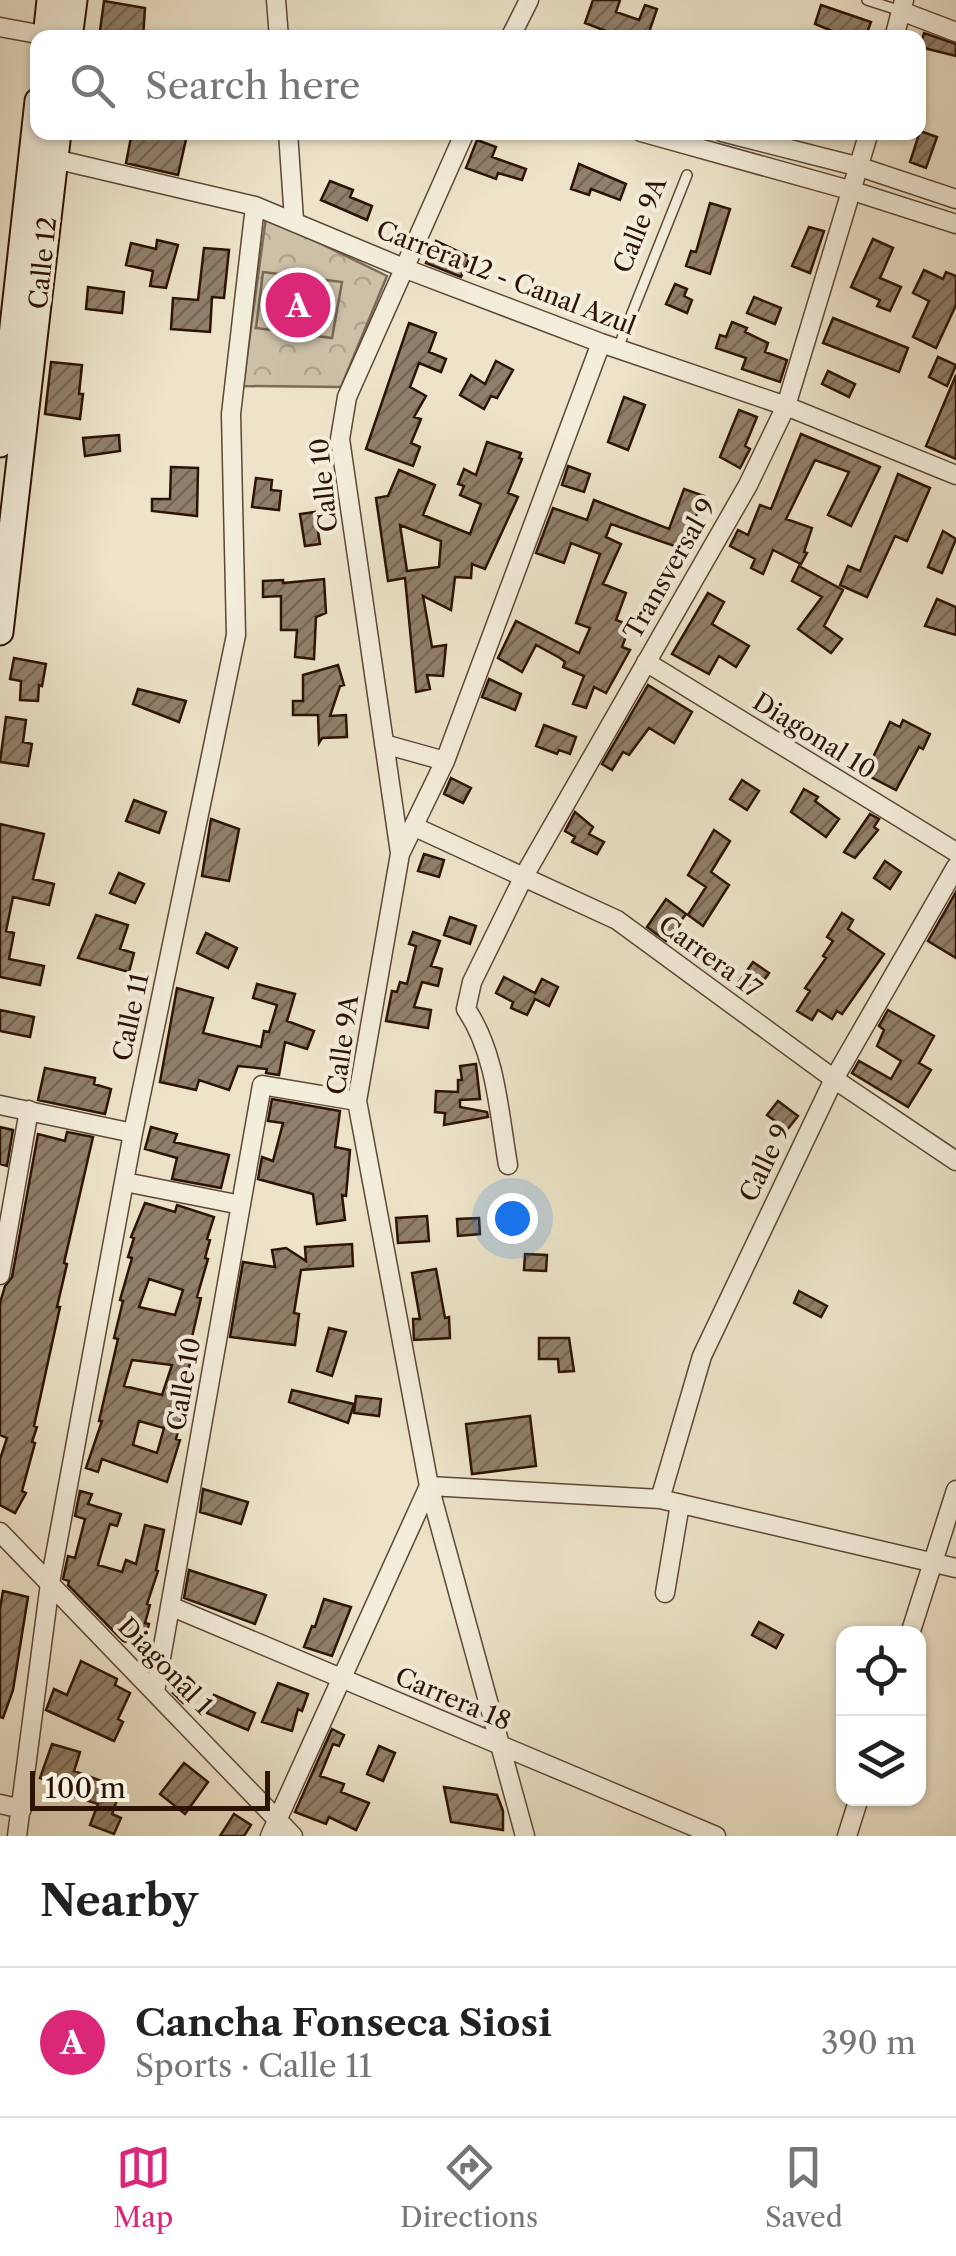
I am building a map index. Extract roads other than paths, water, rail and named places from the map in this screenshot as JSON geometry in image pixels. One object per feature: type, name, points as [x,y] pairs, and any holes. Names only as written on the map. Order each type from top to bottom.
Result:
[{"type":"street","points":[[50,0],[53,30]]},
{"type":"street","points":[[58,30],[74,0]]},
{"type":"street","points":[[276,0],[279,30]]},
{"type":"street","points":[[514,30],[529,0]]},
{"type":"street","points":[[903,6],[956,32]]},
{"type":"street","points":[[0,27],[30,33]]},
{"type":"street","points":[[289,140],[294,220]]},
{"type":"street","name":"Calle 10","points":[[400,854],[340,439],[348,397],[461,140]]},
{"type":"street","points":[[669,140],[956,224]]},
{"type":"street","points":[[754,140],[860,167],[956,199]]},
{"type":"street","name":"Transversal 9","points":[[508,1165],[487,1051],[480,1029],[466,1009],[472,982],[524,876],[748,485],[786,406],[867,140]]},
{"type":"street","name":"Carrera 12 - Canal Azul","points":[[48,148],[294,220],[406,269],[609,346],[786,406],[956,475]]},
{"type":"street","name":"Calle 12","points":[[0,444],[17,310],[48,148]]},
{"type":"street","name":"Calle 11","points":[[17,1836],[50,1583],[133,1133],[236,635],[231,414],[255,206]]},
{"type":"street","name":"Calle 12","points":[[0,632],[17,310]]},
{"type":"street","name":"Calle 9A","points":[[525,1836],[430,1486],[357,1101],[400,854],[445,761],[609,346]]},
{"type":"street","name":"Diagonal 10","points":[[646,662],[956,852]]},
{"type":"street","points":[[384,744],[445,761]]},
{"type":"street","name":"Carrera 17","points":[[414,827],[616,920],[834,1079],[956,1161]]},
{"type":"street","name":"Calle 9","points":[[660,1499],[702,1356],[834,1079],[956,867]]},
{"type":"street","name":"Calle 10","points":[[156,1692],[262,1084],[357,1101]]},
{"type":"street","points":[[0,1105],[133,1133]]},
{"type":"street","points":[[0,1275],[29,1110]]},
{"type":"street","points":[[125,1182],[241,1204]]},
{"type":"street","points":[[274,1828],[430,1486],[660,1499],[956,1568]]},
{"type":"street","points":[[912,1626],[956,1490]]},
{"type":"street","points":[[665,1593],[680,1504]]},
{"type":"street","name":"Diagonal 1","points":[[0,1532],[156,1692],[274,1828],[293,1836]]},
{"type":"street","name":"Carrera 18","points":[[170,1606],[716,1836]]},
{"type":"street","points":[[0,1804],[22,1809]]},
{"type":"street","points":[[847,1836],[856,1806]]},
{"type":"lane","points":[[867,0],[903,6]]},
{"type":"lane","name":"Calle 9A","points":[[609,346],[687,175]]},
{"type":"place","name":"Cancha Fonseca Siosi","points":[[298,305]]}]
